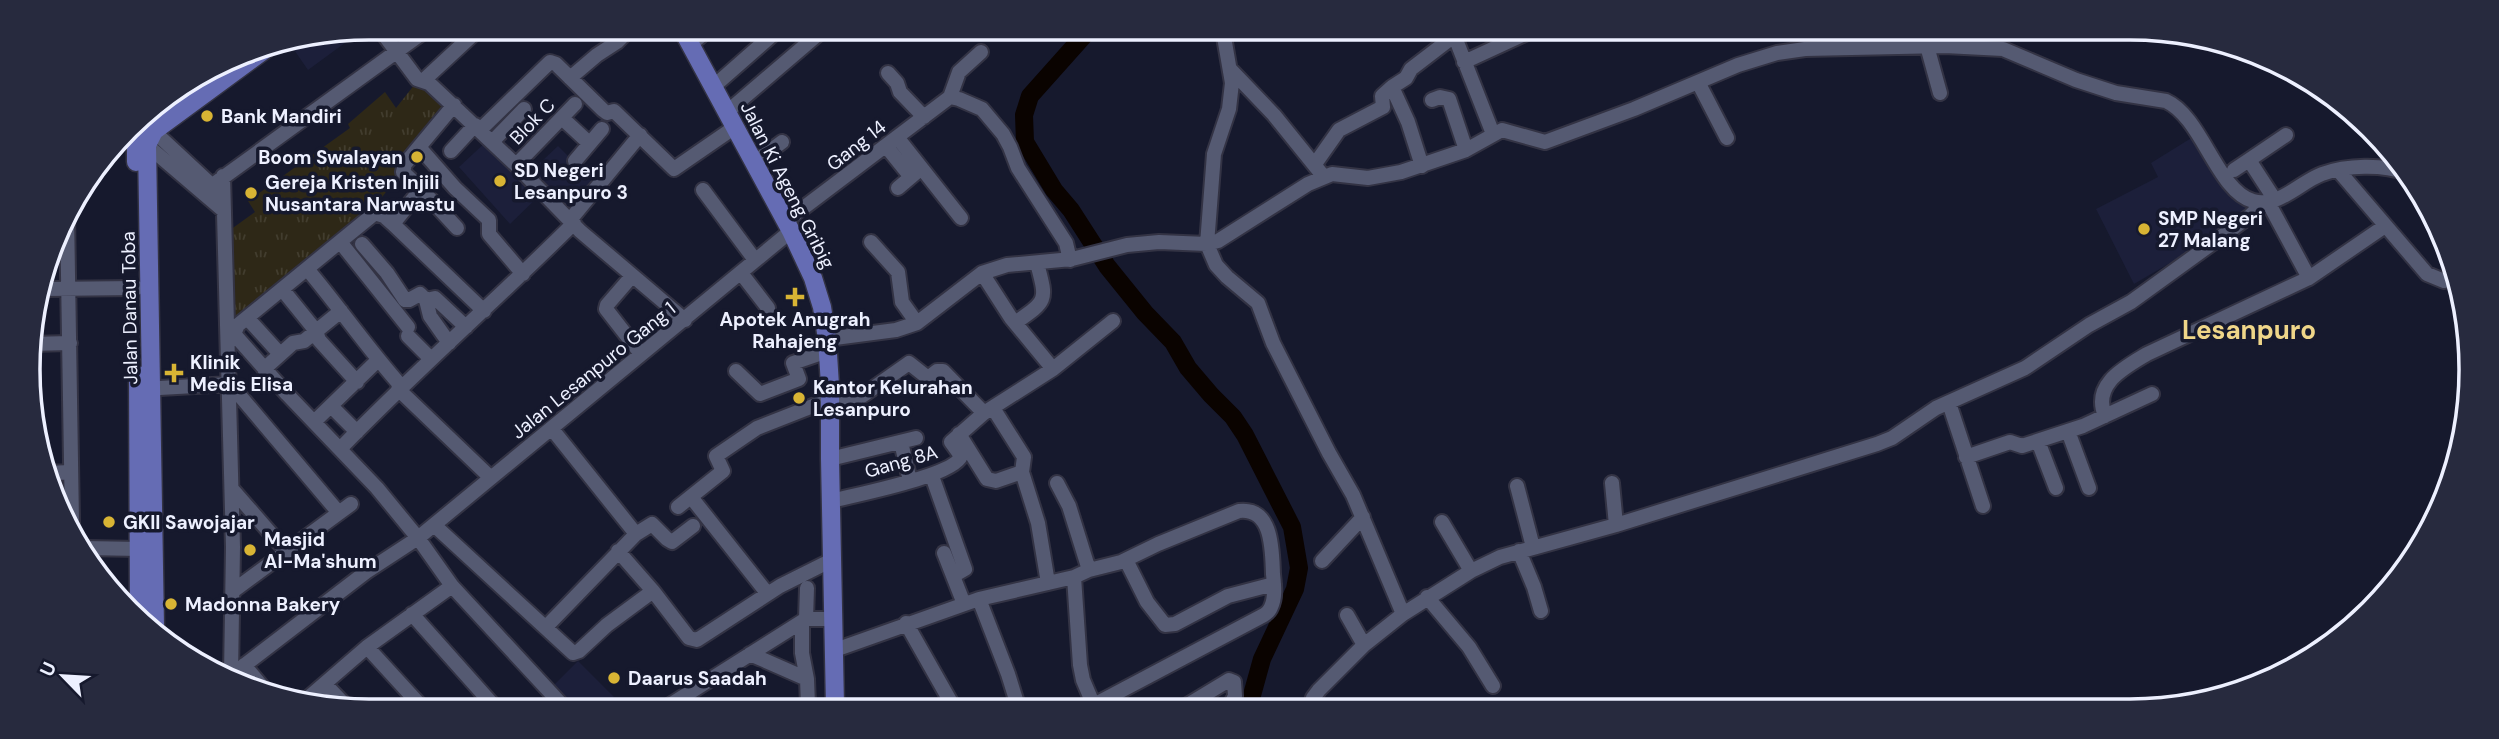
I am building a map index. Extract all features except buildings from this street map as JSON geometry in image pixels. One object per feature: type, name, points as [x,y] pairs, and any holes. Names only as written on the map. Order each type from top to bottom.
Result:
[{"type":"main road","name":"Jalan Ki Ageng Gribig","points":[[689,40],[813,278],[828,345],[835,699]]},
{"type":"main road","points":[[145,129],[236,69]]},
{"type":"main road","name":"Jalan Danau Toba","points":[[139,604],[145,389],[137,288],[142,132]]},
{"type":"main road","name":"Jalan Danau Toba","points":[[142,132],[145,389],[155,619]]},
{"type":"street","points":[[388,40],[417,79],[424,80],[454,105],[572,222],[685,320]]},
{"type":"street","points":[[213,184],[413,40]]},
{"type":"street","points":[[424,80],[467,40]]},
{"type":"street","points":[[570,78],[619,40]]},
{"type":"street","points":[[713,87],[766,40]]},
{"type":"street","points":[[451,151],[548,63],[556,64],[570,78],[581,99],[606,112],[614,111],[674,169],[731,119],[813,40]]},
{"type":"street","points":[[1225,40],[1231,70],[1231,99],[1214,154],[1201,243],[1227,277],[1258,303],[1273,343],[1363,517],[1403,614]]},
{"type":"street","points":[[1315,164],[1339,130],[1383,107],[1382,96],[1406,78],[1411,69],[1447,40]]},
{"type":"street","points":[[1456,40],[1493,134]]},
{"type":"street","points":[[1464,62],[1512,40]]},
{"type":"street","points":[[1927,47],[1940,93]]},
{"type":"street","points":[[736,371],[760,394],[799,379],[793,363],[828,345],[917,323],[982,273],[1007,265],[1071,259],[1127,244],[1201,243],[1222,240],[1308,184],[1324,177],[1337,173],[1368,178],[1422,166],[1466,150],[1493,134],[1508,131],[1533,141],[1545,142],[1738,65],[1793,50],[2003,48],[2106,90],[2127,96],[2158,98],[2173,104],[2187,116],[2237,191],[2248,199],[2269,201]]},
{"type":"street","points":[[981,52],[958,72],[950,97],[982,109],[1003,134],[1017,168],[1066,243],[1071,259]]},
{"type":"street","points":[[1231,70],[1274,115],[1324,177]]},
{"type":"street","points":[[888,73],[897,83],[900,92],[923,117]]},
{"type":"street","points":[[1698,82],[1727,138]]},
{"type":"street","points":[[1392,87],[1408,122],[1422,166]]},
{"type":"street","name":"Gang 14","points":[[788,226],[950,97]]},
{"type":"street","points":[[1432,100],[1440,97],[1449,99],[1466,150]]},
{"type":"street","name":"Blok C","points":[[516,165],[581,99]]},
{"type":"street","points":[[454,105],[405,164],[402,173],[421,189],[457,228]]},
{"type":"street","points":[[492,142],[524,109]]},
{"type":"street","points":[[562,118],[589,143]]},
{"type":"street","points":[[575,161],[602,129]]},
{"type":"street","points":[[143,131],[213,184],[224,204],[232,489],[230,668]]},
{"type":"street","points":[[340,449],[400,388],[523,274],[572,222],[640,135]]},
{"type":"street","points":[[2234,170],[2286,135]]},
{"type":"street","points":[[754,163],[782,142]]},
{"type":"street","points":[[892,142],[916,172],[961,218]]},
{"type":"street","points":[[419,147],[489,220],[489,234],[523,274]]},
{"type":"street","points":[[2249,160],[2309,278]]},
{"type":"street","points":[[1313,699],[1364,645],[1427,597],[1471,571],[1526,549],[1616,525],[1892,438],[1936,408],[2025,368],[2089,325],[2131,302],[2269,201],[2323,174],[2338,170],[2390,168]]},
{"type":"street","points":[[2338,170],[2427,274],[2447,280]]},
{"type":"street","points":[[898,188],[916,172]]},
{"type":"street","points":[[393,224],[421,189]]},
{"type":"street","points":[[703,190],[755,260]]},
{"type":"street","points":[[484,311],[380,214],[372,215],[239,325],[234,332],[235,338],[377,488],[418,538],[452,586],[556,699]]},
{"type":"street","name":"Jalan Lesanpuro Gang 1","points":[[237,671],[366,572],[418,538],[741,273],[788,226]]},
{"type":"street","points":[[2105,415],[2101,398],[2106,387],[2123,368],[2147,354],[2309,278],[2385,226]]},
{"type":"street","points":[[871,242],[898,272],[902,302],[917,323]]},
{"type":"street","points":[[341,243],[431,359]]},
{"type":"street","points":[[362,244],[387,273],[404,299],[409,300],[420,294],[426,300],[430,316],[449,343]]},
{"type":"street","points":[[64,246],[70,343],[71,509]]},
{"type":"street","points":[[1015,323],[1038,307],[1043,299],[1044,290],[1037,263]]},
{"type":"street","points":[[308,270],[400,388],[491,478]]},
{"type":"street","points":[[741,273],[768,308]]},
{"type":"street","points":[[982,273],[1015,323],[1054,369]]},
{"type":"street","points":[[632,276],[607,304],[606,309],[641,354]]},
{"type":"street","points":[[50,289],[137,288]]},
{"type":"street","points":[[282,289],[316,331],[319,340],[357,382]]},
{"type":"street","points":[[426,300],[437,299],[466,327]]},
{"type":"street","points":[[264,369],[293,343],[301,342],[341,311]]},
{"type":"street","points":[[250,321],[280,354]]},
{"type":"street","points":[[1022,472],[996,481],[987,479],[955,438],[988,411],[1054,369],[1113,321]]},
{"type":"street","points":[[41,344],[70,343]]},
{"type":"street","points":[[314,422],[378,360]]},
{"type":"street","points":[[678,507],[723,471],[716,456],[757,428],[818,404],[837,404],[862,396],[910,362],[927,377],[940,370],[948,376],[988,411],[1024,457],[1022,472],[1038,523],[1048,583]]},
{"type":"street","points":[[145,389],[230,384]]},
{"type":"street","points":[[230,384],[345,508],[233,591]]},
{"type":"street","points":[[1966,457],[2010,442],[2022,446],[2068,431],[2152,394]]},
{"type":"street","points":[[1949,403],[1983,506]]},
{"type":"street","points":[[331,406],[357,432]]},
{"type":"street","points":[[552,429],[636,534]]},
{"type":"street","points":[[2068,431],[2089,488]]},
{"type":"street","points":[[830,458],[916,438]]},
{"type":"street","name":"Gang 8A","points":[[831,501],[932,476],[954,465],[961,459],[955,438]]},
{"type":"street","points":[[2038,440],[2056,488]]},
{"type":"street","points":[[901,442],[910,481]]},
{"type":"street","points":[[57,473],[70,472]]},
{"type":"street","points":[[932,476],[965,569],[953,576]]},
{"type":"street","points":[[1057,483],[1067,501],[1089,570]]},
{"type":"street","points":[[1612,483],[1616,525]]},
{"type":"street","points":[[1517,486],[1526,549],[1541,611]]},
{"type":"street","points":[[232,489],[286,551]]},
{"type":"street","points":[[691,497],[768,593]]},
{"type":"street","points":[[835,650],[972,601],[1074,577],[1126,560],[1239,511],[1252,512],[1266,526],[1272,538],[1274,584],[1271,607],[1264,615],[1105,699]]},
{"type":"street","points":[[1322,561],[1363,517]]},
{"type":"street","points":[[1442,522],[1471,571]]},
{"type":"street","points":[[546,626],[636,534],[652,524],[672,542],[693,526]]},
{"type":"street","points":[[433,525],[546,626],[568,651],[576,653],[653,591]]},
{"type":"street","points":[[93,548],[140,549]]},
{"type":"street","points":[[618,551],[694,640],[703,638],[768,593],[832,560]]},
{"type":"street","points":[[944,554],[953,576],[972,601],[1008,674],[1012,699]]},
{"type":"street","points":[[1126,560],[1147,602],[1165,625],[1175,624],[1228,597],[1274,584]]},
{"type":"street","points":[[1074,577],[1080,665],[1091,699]]},
{"type":"street","points":[[314,694],[367,648],[452,586]]},
{"type":"street","points":[[807,588],[803,664],[808,699]]},
{"type":"street","points":[[1427,597],[1469,647],[1493,686]]},
{"type":"street","points":[[412,614],[488,699]]},
{"type":"street","points":[[1347,615],[1364,645]]},
{"type":"street","points":[[682,699],[804,621],[833,619]]},
{"type":"street","points":[[906,623],[949,699]]},
{"type":"street","points":[[367,648],[414,699]]},
{"type":"street","points":[[750,654],[807,679]]},
{"type":"street","points":[[244,665],[255,678]]},
{"type":"street","points":[[1198,699],[1229,680],[1234,682],[1236,689],[1232,699]]},
{"type":"street","points":[[326,684],[338,697]]},
{"type":"shaded area","points":[[348,41],[308,70],[294,49]]},
{"type":"shaded area","name":"SMP Negeri 27 Malang","points":[[2193,137],[2249,209],[2194,249],[2134,284],[2096,209],[2158,177],[2151,163]]},
{"type":"shaded area","name":"SD Negeri Lesanpuro 3","points":[[488,140],[541,194],[510,224],[459,167]]},
{"type":"shaded area","name":"SD Negeri Lesanpuro 3","points":[[558,146],[596,184],[570,216],[528,174]]},
{"type":"shaded area","points":[[578,661],[614,697],[562,699],[551,688]]},
{"type":"green space","points":[[415,84],[428,88],[450,107],[423,146],[366,217],[231,330],[230,230],[255,212],[248,201],[350,128],[348,124],[385,92],[396,108]]},
{"type":"waterway","points":[[1080,40],[1030,96],[1024,115],[1025,142],[1054,190],[1071,210],[1107,266],[1145,313],[1173,342],[1188,368],[1233,417],[1292,527],[1299,568],[1295,589],[1262,659],[1251,699]]},
{"type":"place","name":"Bank Mandiri","points":[[207,116]]},
{"type":"place","name":"Boom Swalayan","points":[[417,157]]},
{"type":"place","name":"SD Negeri Lesanpuro 3","points":[[500,181]]},
{"type":"place","name":"Gereja Kristen Injili Nusantara Narwastu","points":[[251,193]]},
{"type":"place","name":"SMP Negeri 27 Malang","points":[[2144,229]]},
{"type":"place","name":"Apotek Anugrah Rahajeng","points":[[795,297]]},
{"type":"place","name":"Klinik Medis Elisa","points":[[174,373]]},
{"type":"place","name":"Kantor Kelurahan Lesanpuro","points":[[799,398]]},
{"type":"place","name":"GKII Sawojajar","points":[[109,522]]},
{"type":"place","name":"Masjid Al-Ma'shum","points":[[250,550]]},
{"type":"place","name":"Madonna Bakery","points":[[171,604]]},
{"type":"place","name":"Daarus Saadah","points":[[614,678]]},
{"type":"district","name":"Lesanpuro","points":[[2249,330]]}]
